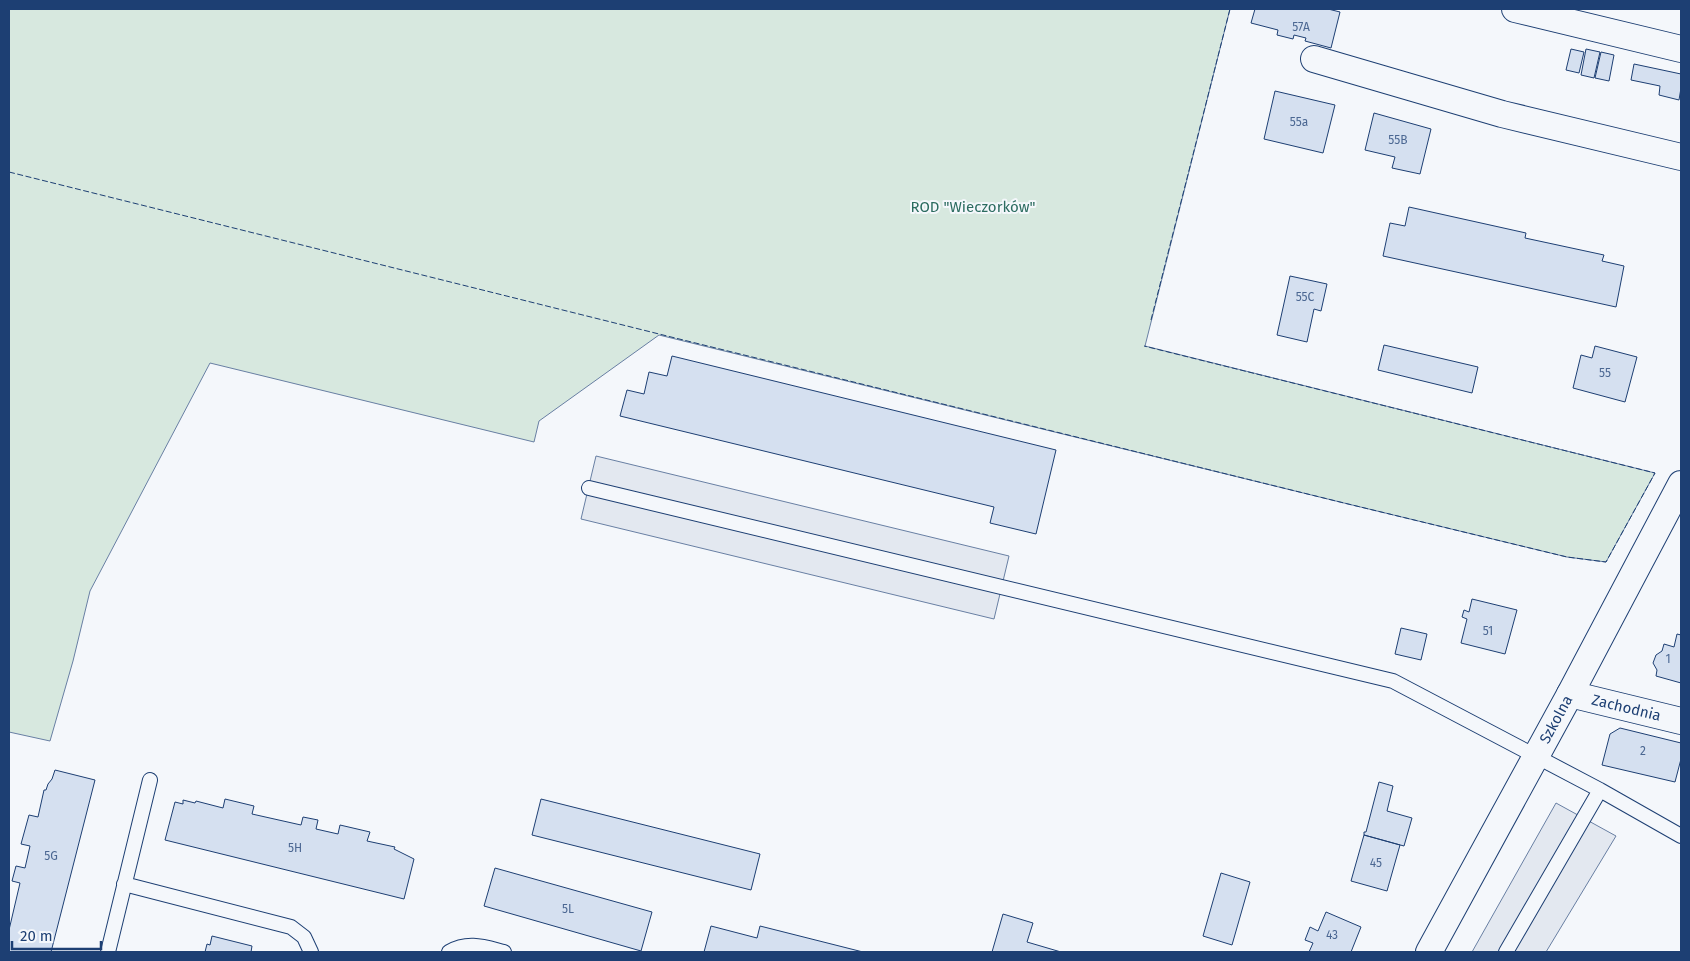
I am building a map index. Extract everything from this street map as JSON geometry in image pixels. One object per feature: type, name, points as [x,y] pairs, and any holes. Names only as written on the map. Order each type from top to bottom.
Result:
[{"type":"street","points":[[1515,9],[1681,49]]},
{"type":"street","points":[[1314,59],[1502,114],[1681,157]]},
{"type":"street","name":"Szkolna","points":[[1429,952],[1570,694],[1681,484]]},
{"type":"street","name":"Zachodnia","points":[[1570,694],[1681,721]]},
{"type":"lane","points":[[589,488],[1393,681],[1600,790],[1681,836]]},
{"type":"lane","points":[[108,952],[150,780]]},
{"type":"lane","points":[[1506,952],[1600,790]]},
{"type":"lane","points":[[124,884],[291,927],[304,937],[311,952]]},
{"type":"lane","points":[[450,952],[459,947],[478,946],[504,952]]},
{"type":"green space","name":"ROD \"Wieczorków\"","points":[[9,9],[1230,9],[1145,346],[1655,473],[1606,562],[1567,557],[659,335],[539,421],[534,442],[210,363],[90,591],[73,661],[50,741],[9,732]]},
{"type":"shaded area","points":[[596,456],[1009,556],[994,619],[581,519]]},
{"type":"shaded area","points":[[1556,803],[1616,836],[1546,952],[1472,952]]},
{"type":"building","points":[[1255,9],[1328,9],[1340,12],[1331,48],[1305,41],[1306,38],[1294,35],[1293,39],[1277,35],[1278,30],[1251,23]]},
{"type":"building","points":[[1571,49],[1584,52],[1579,73],[1566,70]]},
{"type":"building","points":[[1586,49],[1600,52],[1594,78],[1581,75]]},
{"type":"building","points":[[1601,52],[1614,55],[1609,81],[1595,78]]},
{"type":"building","points":[[1634,64],[1681,74],[1679,100],[1659,95],[1660,86],[1631,80]]},
{"type":"building","points":[[1275,91],[1335,105],[1323,153],[1264,139]]},
{"type":"building","points":[[1374,113],[1431,129],[1420,174],[1392,168],[1395,157],[1365,150]]},
{"type":"building","points":[[1409,207],[1526,233],[1525,238],[1604,255],[1602,261],[1624,266],[1616,307],[1383,256],[1390,223],[1405,226]]},
{"type":"building","points":[[1290,276],[1327,284],[1321,311],[1314,309],[1307,342],[1277,335]]},
{"type":"building","points":[[1384,345],[1478,367],[1472,393],[1378,370]]},
{"type":"building","points":[[1595,346],[1637,357],[1625,402],[1573,388],[1581,355],[1592,358]]},
{"type":"building","points":[[672,356],[1056,450],[1036,534],[990,523],[994,507],[620,416],[627,390],[644,394],[649,372],[667,376]]},
{"type":"building","points":[[1472,599],[1517,610],[1505,654],[1461,643],[1467,619],[1462,617],[1464,610],[1469,612]]},
{"type":"building","points":[[1401,628],[1427,634],[1421,660],[1395,654]]},
{"type":"building","points":[[1677,634],[1681,635],[1681,683],[1656,676],[1657,670],[1653,663],[1656,655],[1662,651],[1664,644],[1674,647]]},
{"type":"building","points":[[1620,728],[1681,743],[1681,759],[1675,782],[1602,765],[1610,734]]},
{"type":"building","points":[[55,770],[95,780],[51,952],[9,952],[9,930],[20,883],[12,881],[16,866],[25,868],[30,846],[21,844],[29,815],[38,817],[44,790],[46,790]]},
{"type":"building","points":[[1379,782],[1393,786],[1387,811],[1412,818],[1404,846],[1364,835]]},
{"type":"building","points":[[225,799],[254,806],[252,814],[301,825],[303,817],[318,820],[316,829],[338,834],[340,825],[370,832],[367,841],[395,847],[394,849],[414,859],[404,899],[165,840],[175,802],[183,804],[183,800],[195,803],[196,801],[223,808]]},
{"type":"building","points":[[541,799],[760,854],[751,890],[532,835]]},
{"type":"building","points":[[1364,835],[1400,845],[1387,891],[1351,881]]},
{"type":"building","points":[[495,868],[652,912],[641,951],[484,906]]},
{"type":"building","points":[[1221,873],[1250,882],[1232,945],[1203,936]]},
{"type":"building","points":[[1326,912],[1361,927],[1351,952],[1309,952],[1313,943],[1305,940],[1310,927],[1318,931]]},
{"type":"building","points":[[1003,914],[1033,923],[1027,942],[1061,952],[992,952]]},
{"type":"building","points":[[711,926],[757,938],[760,926],[863,952],[704,952]]},
{"type":"building","points":[[212,936],[252,946],[251,952],[205,952],[207,944],[210,945]]},
{"type":"fence","points":[[1151,320],[1230,9]]},
{"type":"fence","points":[[9,172],[1567,557],[1606,562],[1655,473],[1144,346]]}]
